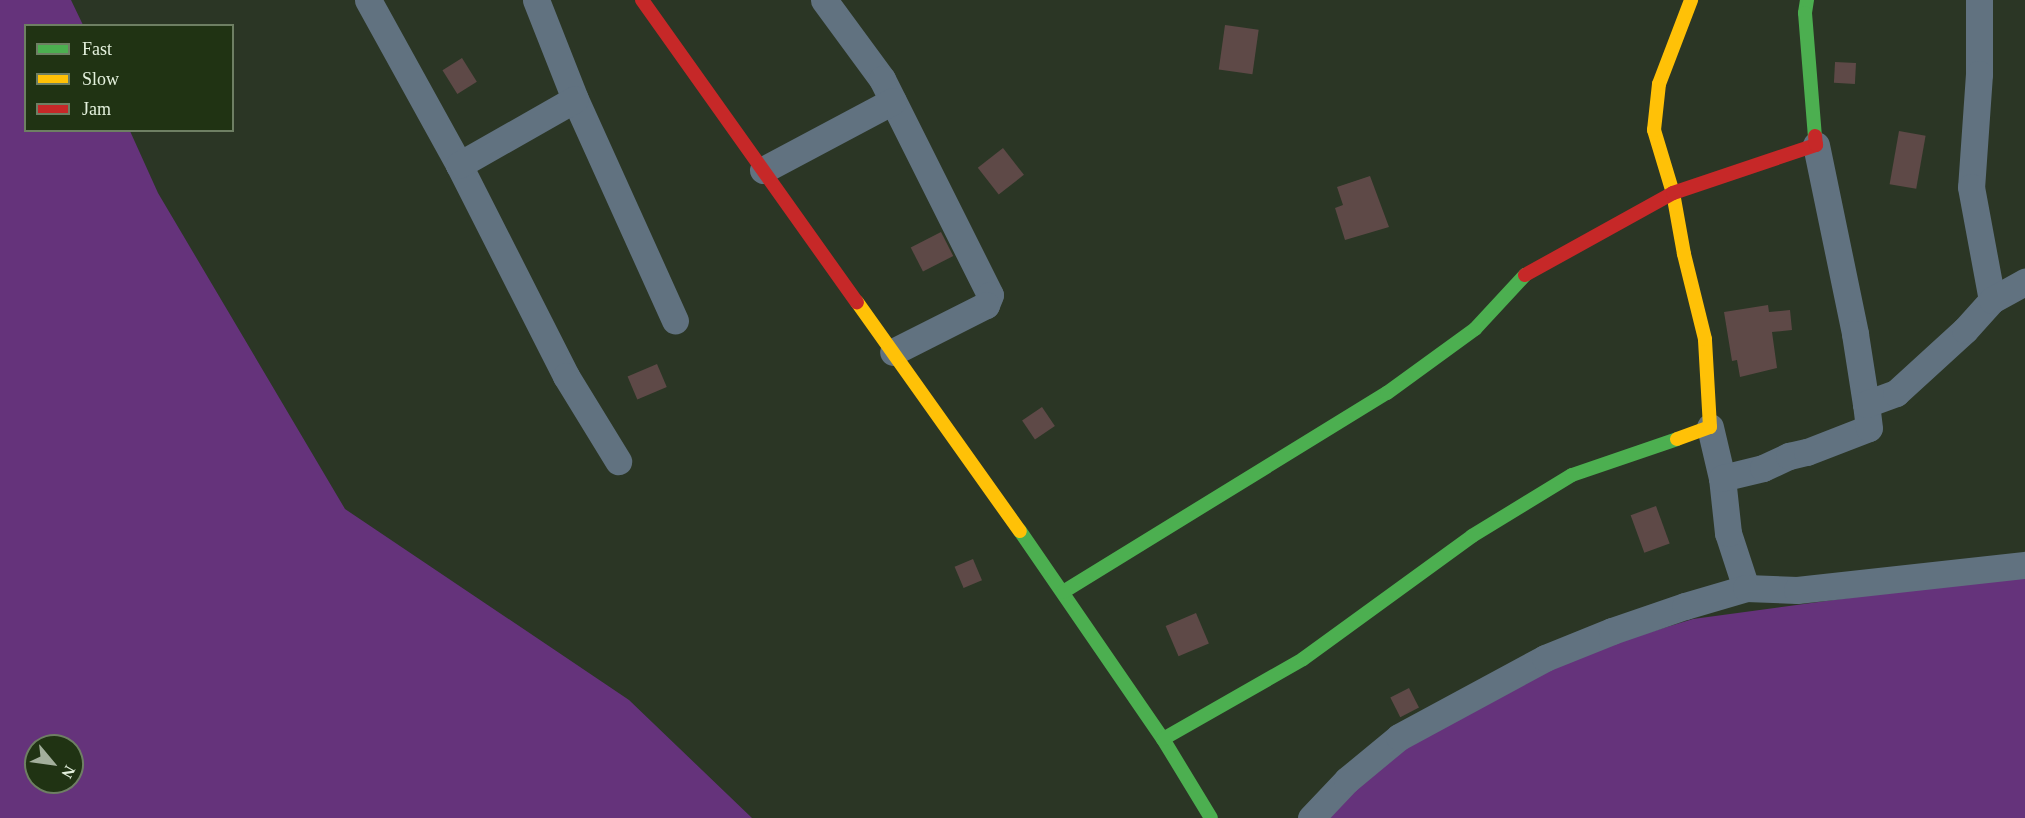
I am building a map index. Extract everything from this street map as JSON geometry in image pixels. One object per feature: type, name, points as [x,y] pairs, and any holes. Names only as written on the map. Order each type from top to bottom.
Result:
[{"type":"street","points":[[368,0],[459,165],[566,376],[618,461]]},
{"type":"street","points":[[536,0],[575,99],[675,320]]},
{"type":"street","points":[[642,0],[1063,592],[1163,739],[1211,818]]},
{"type":"street","points":[[824,0],[882,79],[990,295],[986,305],[893,352]]},
{"type":"street","points":[[1690,0],[1659,84],[1654,130],[1673,193],[1684,254],[1705,339],[1710,427],[1722,478],[1728,533],[1746,588]]},
{"type":"street","points":[[1722,478],[1763,468],[1789,456],[1807,452],[1869,428],[1855,334],[1816,145],[1805,13],[1808,0]]},
{"type":"street","points":[[1979,0],[1979,74],[1971,187],[1992,300]]},
{"type":"street","points":[[459,165],[575,99]]},
{"type":"street","points":[[763,170],[893,101]]},
{"type":"street","points":[[1063,592],[1387,393],[1475,329],[1527,272],[1673,193],[1816,145]]},
{"type":"street","points":[[1866,404],[1896,393],[1965,330],[1992,300],[2025,282]]},
{"type":"street","points":[[1163,739],[1303,659],[1472,536],[1572,475],[1710,427]]},
{"type":"street","points":[[1311,818],[1347,780],[1399,737],[1545,658],[1685,606],[1746,588],[1797,590],[2025,565]]},
{"type":"shaded area","points":[[0,0],[71,0],[83,24],[24,24],[24,132],[130,132],[158,193],[345,509],[629,700],[752,818],[0,818]]},
{"type":"shaded area","points":[[2025,574],[2025,818],[1323,818],[1405,745],[1582,653],[1693,619]]},
{"type":"building","points":[[1225,25],[1259,30],[1252,74],[1219,70]]},
{"type":"building","points":[[462,58],[477,82],[457,94],[442,70]]},
{"type":"building","points":[[1835,62],[1856,63],[1855,84],[1834,83]]},
{"type":"building","points":[[1899,131],[1926,136],[1916,189],[1890,184]]},
{"type":"building","points":[[1003,148],[1024,175],[999,194],[978,168]]},
{"type":"building","points":[[1370,176],[1389,227],[1345,240],[1335,208],[1343,205],[1337,187]]},
{"type":"building","points":[[941,232],[953,256],[923,271],[911,247]]},
{"type":"building","points":[[1768,305],[1769,312],[1790,310],[1792,330],[1772,332],[1777,368],[1740,377],[1737,360],[1732,361],[1724,312]]},
{"type":"building","points":[[657,364],[667,387],[637,400],[628,377]]},
{"type":"building","points":[[1042,407],[1055,426],[1035,439],[1022,420]]},
{"type":"building","points":[[1656,506],[1670,544],[1644,553],[1631,515]]},
{"type":"building","points":[[973,559],[982,580],[964,588],[955,567]]},
{"type":"building","points":[[1196,613],[1209,643],[1179,656],[1166,626]]},
{"type":"building","points":[[1409,688],[1419,708],[1400,717],[1390,698]]},
{"type":"traffic: fast","points":[[1807,0],[1805,13],[1815,136]]},
{"type":"traffic: fast","points":[[1063,592],[1387,393],[1475,329],[1525,275]]},
{"type":"traffic: fast","points":[[1163,739],[1303,659],[1472,536],[1572,475],[1677,439]]},
{"type":"traffic: fast","points":[[1020,531],[1163,739],[1211,818]]},
{"type":"traffic: slow","points":[[1677,439],[1710,427],[1705,339],[1684,254],[1673,193],[1654,130],[1659,84],[1691,0]]},
{"type":"traffic: slow","points":[[857,302],[1020,531]]},
{"type":"traffic: jam","points":[[642,0],[857,302]]},
{"type":"traffic: jam","points":[[1525,275],[1673,193],[1816,145],[1815,136]]}]
